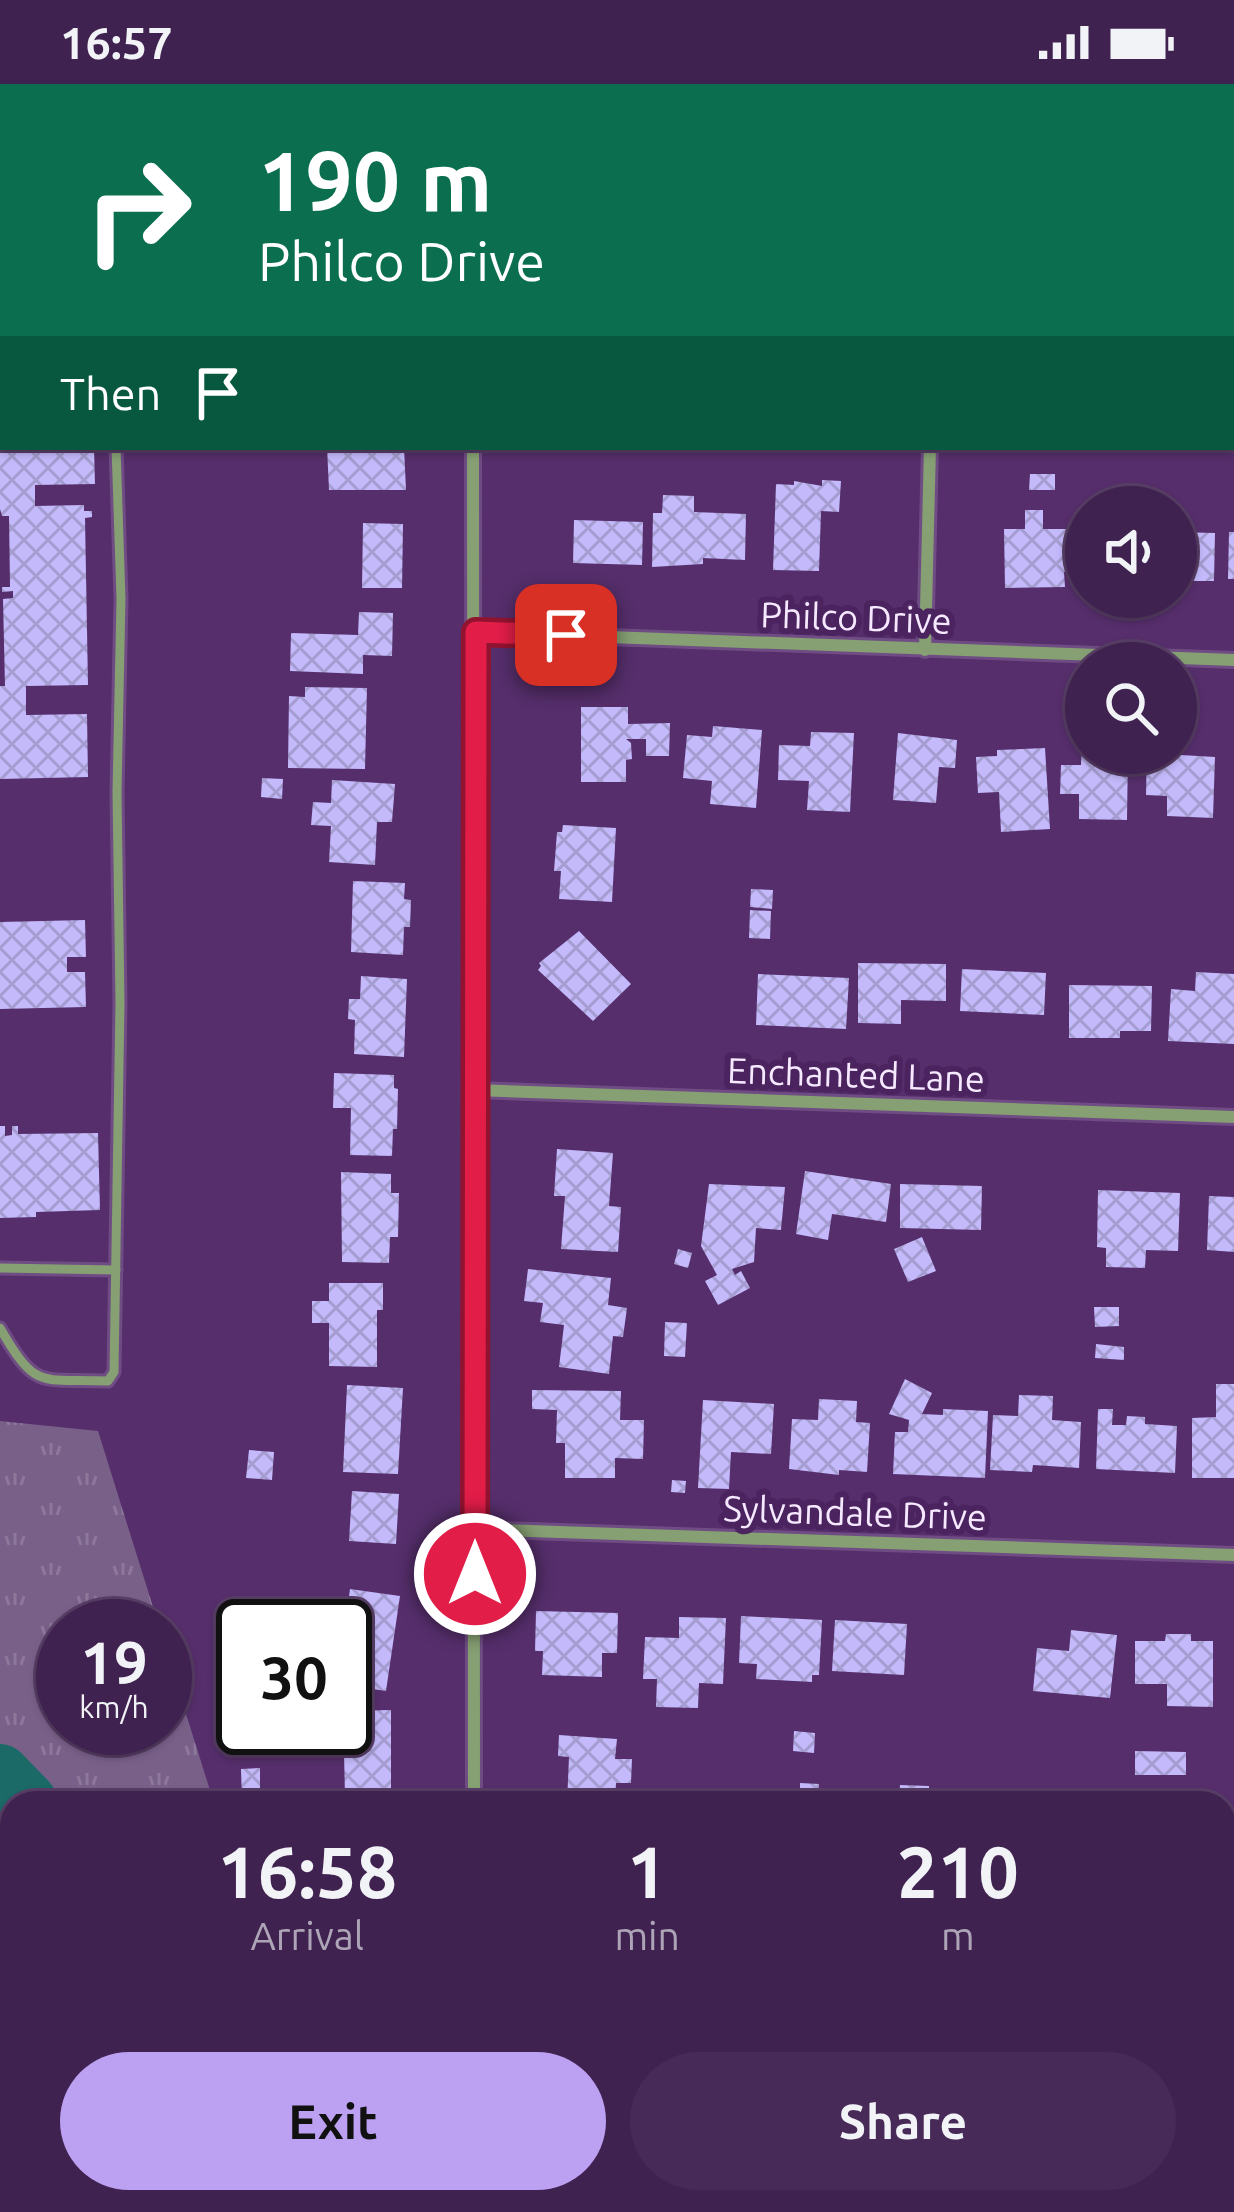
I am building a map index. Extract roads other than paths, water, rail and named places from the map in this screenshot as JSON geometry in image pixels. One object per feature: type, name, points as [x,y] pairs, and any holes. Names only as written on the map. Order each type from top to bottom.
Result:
[{"type":"street","points":[[473,450],[475,1791]]},
{"type":"street","points":[[926,650],[930,450]]},
{"type":"street","name":"Philco Drive","points":[[476,632],[1234,660]]},
{"type":"street","name":"Enchanted Lane","points":[[476,1090],[1234,1117]]},
{"type":"street","name":"Sylvandale Drive","points":[[475,1528],[1234,1555]]},
{"type":"lane","points":[[0,1328],[33,1376],[46,1381],[108,1381],[114,1372],[121,599],[116,450]]},
{"type":"lane","points":[[0,1268],[116,1270]]},
{"type":"waterway","points":[[0,1774],[16,1791]]}]
